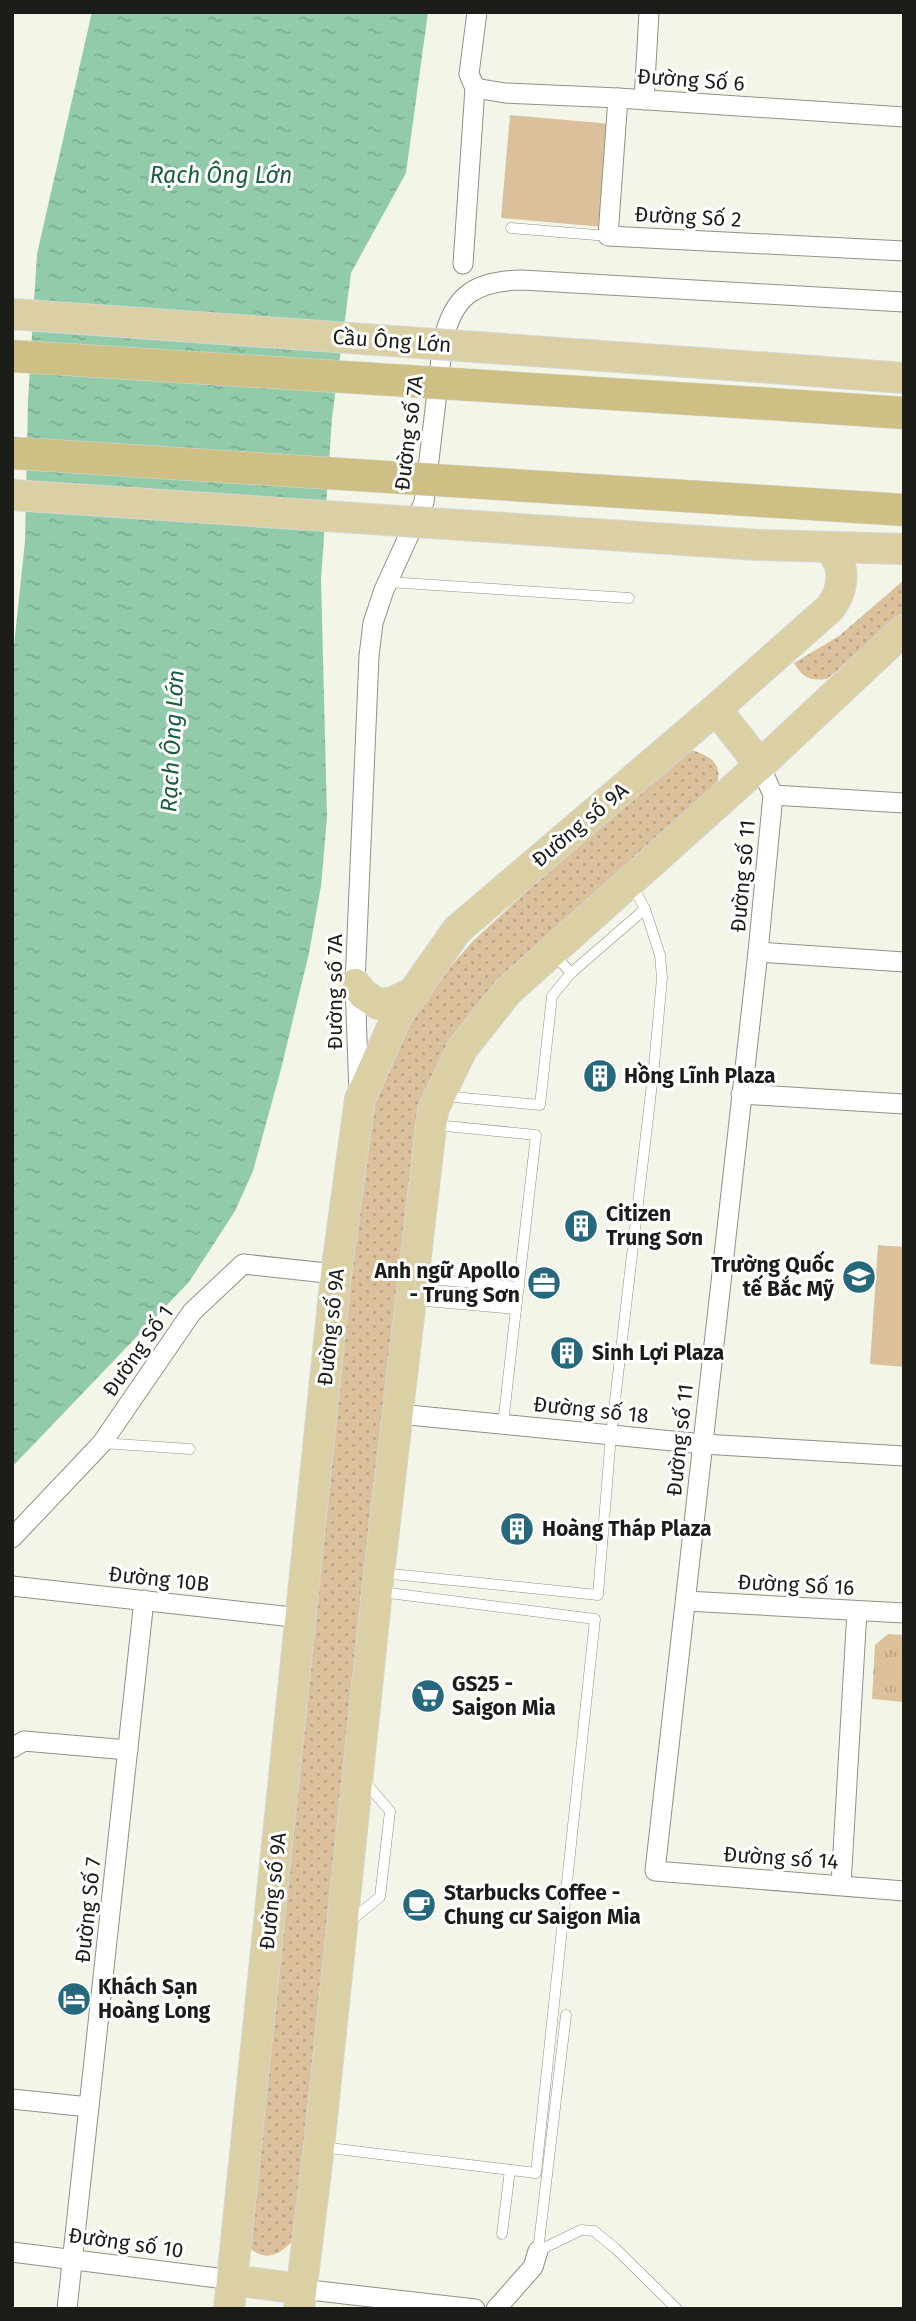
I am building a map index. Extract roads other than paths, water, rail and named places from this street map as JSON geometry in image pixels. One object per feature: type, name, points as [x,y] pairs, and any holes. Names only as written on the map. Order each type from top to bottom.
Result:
[{"type":"highway","name":"Cầu Ông Lớn","points":[[12,356],[904,413]]},
{"type":"highway","points":[[12,453],[904,510]]},
{"type":"main road","name":"Cầu Ông Lớn","points":[[12,314],[904,378]]},
{"type":"main road","points":[[12,495],[759,545],[904,549]]},
{"type":"main road","name":"Đường số 9A","points":[[231,2294],[337,1274],[359,1099],[398,1014],[457,930],[830,608],[838,598],[842,581],[841,565],[836,555],[828,548]]},
{"type":"main road","points":[[231,2294],[300,2299],[319,2147],[412,1288],[435,1110],[462,1049],[508,991],[760,765],[892,652],[904,630]]},
{"type":"main road","points":[[716,709],[760,765]]},
{"type":"main road","points":[[355,984],[363,994],[379,1004],[393,1002],[414,992]]},
{"type":"street","points":[[463,264],[475,88],[469,74],[477,12]]},
{"type":"street","points":[[644,100],[649,12]]},
{"type":"street","name":"Đường Số 6","points":[[475,88],[505,93],[904,117]]},
{"type":"street","name":"Đường Số 2","points":[[618,98],[608,236],[904,251]]},
{"type":"street","name":"Đường số 7A","points":[[359,1099],[355,984],[369,656],[373,624],[388,582],[424,502],[443,342],[456,304],[469,292],[486,283],[522,280],[904,302]]},
{"type":"street","name":"Đường số 11","points":[[655,1871],[758,952],[773,795],[760,765]]},
{"type":"street","points":[[773,795],[904,803]]},
{"type":"street","points":[[758,952],[904,962]]},
{"type":"street","points":[[741,1094],[904,1104]]},
{"type":"street","name":"Đường Số 1","points":[[12,1538],[102,1443],[192,1312],[243,1264],[337,1274]]},
{"type":"street","name":"Đường số 18","points":[[399,1414],[703,1444],[904,1456]]},
{"type":"street","name":"Đường 10B","points":[[12,1586],[301,1618]]},
{"type":"street","name":"Đường Số 7","points":[[67,2309],[144,1600]]},
{"type":"street","name":"Đường Số 16","points":[[686,1601],[904,1613]]},
{"type":"street","points":[[841,1885],[857,1611]]},
{"type":"street","points":[[12,1748],[24,1741],[128,1750]]},
{"type":"street","name":"Đường số 14","points":[[655,1871],[904,1891]]},
{"type":"street","points":[[12,2099],[89,2107]]},
{"type":"street","points":[[496,2309],[533,2267],[538,2251]]},
{"type":"street","name":"Đường số 10","points":[[12,2252],[73,2259],[231,2294]]},
{"type":"street","points":[[300,2299],[475,2309]]},
{"type":"lane","points":[[511,228],[608,236]]},
{"type":"lane","points":[[388,582],[629,598]]},
{"type":"lane","points":[[379,1582],[598,1595],[611,1435],[662,978],[660,955],[645,909],[630,881]]},
{"type":"lane","points":[[435,1110],[540,1105],[552,996],[571,973],[645,909]]},
{"type":"lane","points":[[551,951],[571,973]]},
{"type":"lane","points":[[435,1110],[536,1135],[503,1424]]},
{"type":"lane","points":[[412,1288],[519,1287]]},
{"type":"lane","points":[[412,1288],[516,1309]]},
{"type":"lane","points":[[102,1443],[190,1449]]},
{"type":"lane","points":[[319,2147],[536,2173],[595,1619],[379,1582]]},
{"type":"lane","points":[[538,2251],[566,2015]]},
{"type":"lane","points":[[502,2234],[510,2170]]},
{"type":"lane","points":[[538,2251],[581,2230],[594,2231],[677,2309]]},
{"type":"water","name":"Rạch Ông Lớn","points":[[92,12],[428,12],[406,173],[351,273],[332,418],[321,580],[327,817],[321,886],[309,953],[253,1171],[235,1211],[189,1282],[12,1467],[12,665],[25,541],[28,400],[37,254]]},
{"type":"place","name":"Hồng Lĩnh Plaza","points":[[600,1076]]},
{"type":"place","name":"Citizen Trung Sơn","points":[[581,1226]]},
{"type":"place","name":"Trường Quốc tế Bắc Mỹ","points":[[859,1277]]},
{"type":"place","name":"Anh ngữ Apollo - Trung Sơn","points":[[544,1283]]},
{"type":"place","name":"Sinh Lợi Plaza","points":[[567,1353]]},
{"type":"place","name":"Hoàng Tháp Plaza","points":[[517,1529]]},
{"type":"place","name":"GS25 - Saigon Mia","points":[[428,1696]]},
{"type":"place","name":"Starbucks Coffee - Chung cư Saigon Mia","points":[[419,1905]]},
{"type":"place","name":"Khách Sạn Hoàng Long","points":[[74,1999]]}]
